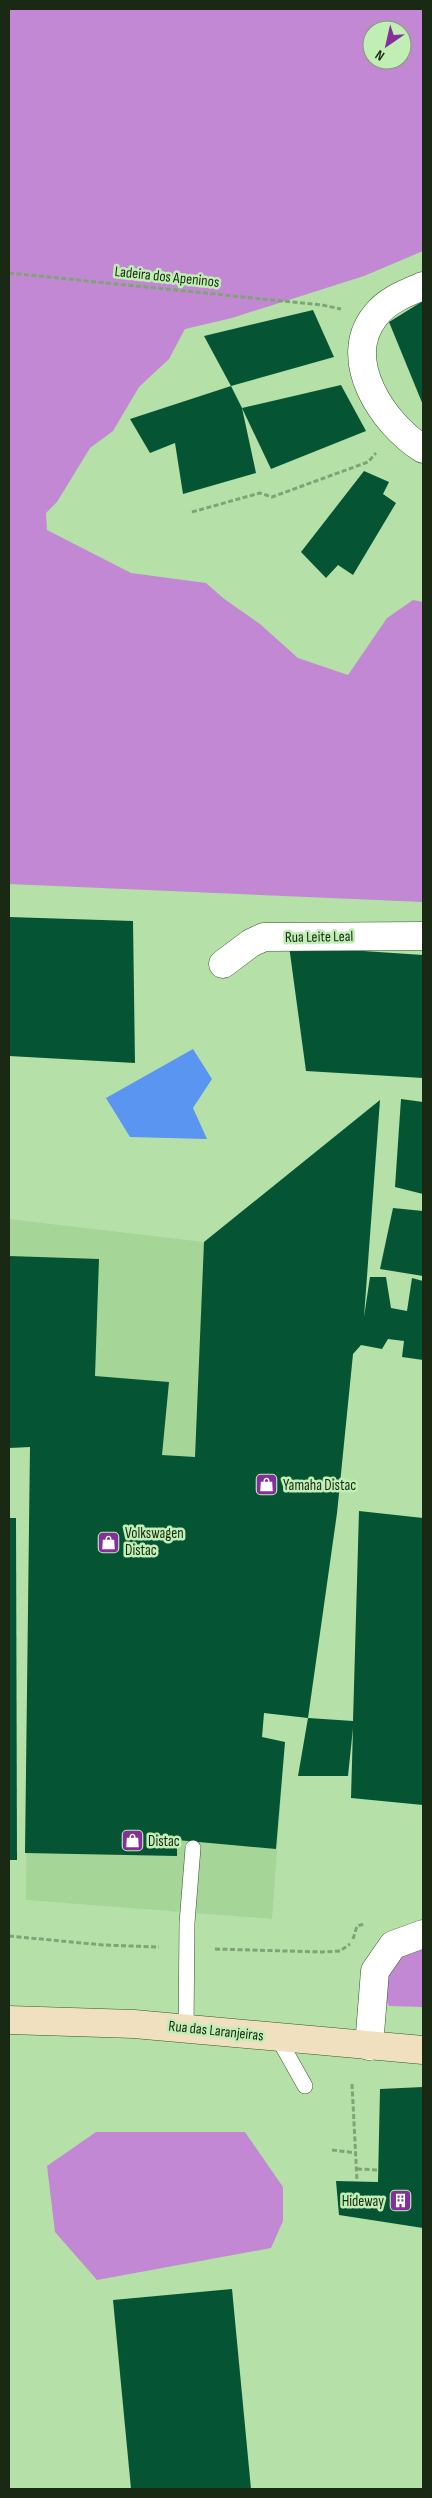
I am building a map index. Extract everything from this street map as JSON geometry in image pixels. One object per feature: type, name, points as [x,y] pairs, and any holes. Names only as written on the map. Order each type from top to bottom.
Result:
[{"type":"main road","name":"Rua das Laranjeiras","points":[[9,2020],[134,2024],[423,2050]]},
{"type":"street","points":[[423,286],[388,302],[374,316],[361,343],[361,362],[370,388],[386,415],[400,430],[423,449]]},
{"type":"street","name":"Rua Leite Leal","points":[[223,964],[264,937],[423,936]]},
{"type":"street","points":[[369,2046],[375,1971],[393,1945],[423,1934]]},
{"type":"lane","points":[[186,2030],[187,1923],[193,1848]]},
{"type":"lane","points":[[278,2038],[305,2086]]},
{"type":"path","name":"Ladeira dos Apeninos","points":[[9,272],[322,305]]},
{"type":"path","points":[[192,512],[260,493],[272,498],[368,462]]},
{"type":"path","points":[[352,2084],[357,2181]]},
{"type":"path","points":[[332,2150],[356,2153]]},
{"type":"path","points":[[357,2169],[378,2170]]},
{"type":"shaded area","points":[[9,9],[423,9],[423,251],[364,276],[232,318],[185,329],[169,359],[139,387],[113,431],[90,448],[57,502],[46,513],[47,530],[131,573],[206,583],[223,598],[260,624],[298,658],[348,675],[387,618],[413,600],[423,602],[423,902],[9,884]]},
{"type":"shaded area","points":[[380,1100],[361,1345],[353,1354],[337,1513],[308,1718],[264,1713],[262,1737],[285,1742],[272,1919],[26,1900],[30,1447],[9,1448],[9,1219],[204,1242]]},
{"type":"shaded area","points":[[423,1947],[423,2007],[389,2006],[379,1988],[404,1952]]},
{"type":"shaded area","points":[[96,2132],[245,2132],[283,2187],[283,2221],[271,2248],[97,2280],[55,2232],[47,2166]]},
{"type":"water","points":[[193,1049],[212,1079],[193,1108],[207,1139],[130,1137],[106,1098]]},
{"type":"building","points":[[423,301],[423,405],[389,322]]},
{"type":"building","points":[[313,310],[334,357],[231,386],[204,336]]},
{"type":"building","points":[[341,385],[366,431],[271,469],[242,408]]},
{"type":"building","points":[[231,386],[242,408],[256,473],[183,494],[175,443],[150,453],[130,419]]},
{"type":"building","points":[[364,471],[389,482],[383,494],[396,503],[353,575],[338,565],[326,578],[301,552]]},
{"type":"building","points":[[9,917],[133,921],[135,1063],[9,1056]]},
{"type":"building","points":[[289,946],[423,955],[423,1078],[306,1071]]},
{"type":"building","points":[[401,1099],[423,1102],[423,1194],[395,1187]]},
{"type":"building","points":[[380,1100],[364,1317],[370,1277],[386,1277],[391,1308],[407,1311],[412,1278],[423,1281],[423,1360],[402,1357],[404,1341],[388,1339],[382,1349],[361,1345],[353,1354],[337,1513],[308,1718],[264,1713],[262,1737],[285,1742],[276,1849],[177,1840],[177,1856],[25,1853],[30,1447],[9,1448],[9,1256],[99,1259],[95,1376],[169,1382],[162,1455],[195,1457],[204,1242]]},
{"type":"building","points":[[393,1208],[423,1211],[423,1276],[380,1269]]},
{"type":"building","points":[[359,1511],[423,1518],[423,1805],[351,1798],[353,1728],[348,1776],[298,1776],[308,1718],[353,1721]]},
{"type":"building","points":[[9,1518],[16,1518],[17,1860],[9,1860]]},
{"type":"building","points":[[423,2087],[423,2228],[339,2215],[336,2181],[378,2182],[380,2089]]},
{"type":"building","points":[[232,2289],[251,2489],[131,2489],[113,2300]]},
{"type":"place","name":"Yamaha Distac","points":[[267,1485]]},
{"type":"place","name":"Volkswagen Distac","points":[[109,1542]]},
{"type":"place","name":"Distac","points":[[132,1841]]},
{"type":"place","name":"Hideway","points":[[400,2201]]}]
